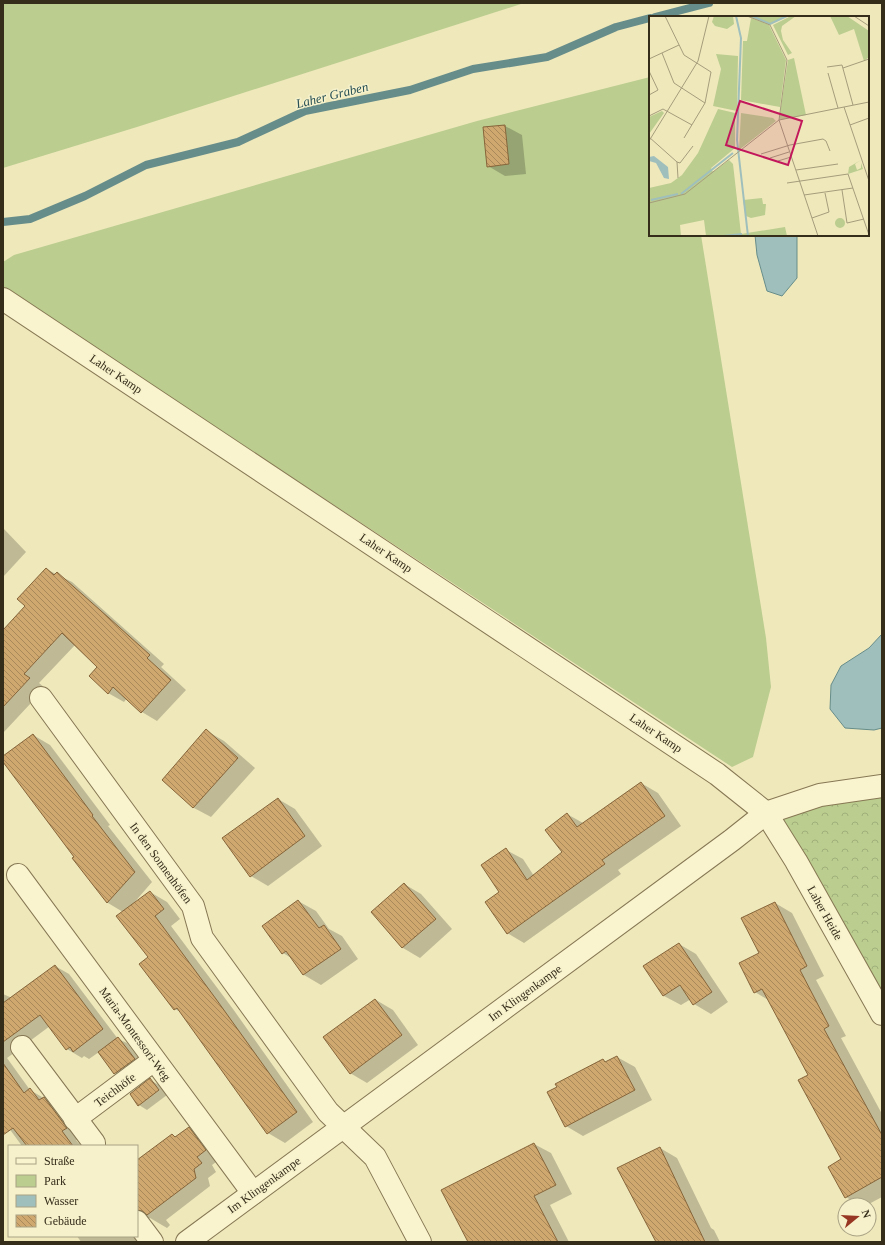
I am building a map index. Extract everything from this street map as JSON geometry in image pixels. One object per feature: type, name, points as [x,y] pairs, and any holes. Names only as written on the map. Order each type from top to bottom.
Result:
[{"type":"street","name":"Laher Kamp","points":[[3,299],[717,774],[766,813]]},
{"type":"street","name":"In den Sonnenhöfen","points":[[41,698],[193,906],[202,938],[328,1112],[375,1157],[420,1242]]},
{"type":"street","name":"Im Klingenkampe","points":[[187,1242],[732,840],[766,813],[820,795],[882,786]]},
{"type":"street","name":"Laher Heide","points":[[766,813],[800,868],[882,1014]]},
{"type":"street","name":"Maria-Montessori-Weg","points":[[18,875],[253,1193]]},
{"type":"street","points":[[22,1047],[94,1145]]},
{"type":"street","name":"Teichhöfe","points":[[75,1119],[154,1060]]},
{"type":"street","points":[[138,1223],[152,1242]]},
{"type":"green space","points":[[3,3],[524,3],[137,127],[3,168]]},
{"type":"green space","points":[[649,77],[649,236],[701,236],[766,638],[771,687],[753,757],[732,767],[3,287],[3,262],[14,255],[477,121]]},
{"type":"green space","points":[[882,795],[882,1014],[766,813]]},
{"type":"water","points":[[755,236],[797,236],[797,278],[782,296],[767,291],[757,255]]},
{"type":"water","points":[[882,634],[882,728],[874,730],[845,728],[830,709],[831,685],[841,666],[869,648]]},
{"type":"building","points":[[505,125],[509,164],[487,167],[483,127]]},
{"type":"building","points":[[46,568],[54,575],[57,572],[109,618],[150,655],[147,658],[171,680],[141,713],[113,687],[108,694],[89,676],[97,667],[62,633],[24,674],[30,678],[3,707],[3,630],[25,606],[17,599]]},
{"type":"building","points":[[206,729],[238,758],[193,808],[162,780]]},
{"type":"building","points":[[33,734],[93,815],[92,816],[135,872],[107,903],[72,858],[74,857],[3,762],[3,756]]},
{"type":"building","points":[[641,782],[665,816],[602,860],[605,864],[507,934],[485,902],[499,892],[481,865],[506,848],[527,880],[562,852],[545,830],[567,813],[577,827]]},
{"type":"building","points":[[278,798],[305,836],[250,877],[222,838]]},
{"type":"building","points":[[404,883],[436,919],[402,948],[371,912]]},
{"type":"building","points":[[150,891],[164,909],[155,916],[297,1112],[267,1134],[177,1008],[174,1010],[139,964],[148,957],[116,916]]},
{"type":"building","points":[[298,900],[319,928],[324,925],[341,949],[303,975],[286,951],[282,954],[262,926]]},
{"type":"building","points":[[775,902],[807,966],[800,970],[829,1026],[824,1029],[882,1135],[882,1177],[847,1197],[844,1197],[828,1167],[841,1159],[798,1080],[808,1075],[762,989],[754,993],[739,963],[759,953],[741,918]]},
{"type":"building","points":[[679,943],[712,992],[693,1005],[680,985],[663,996],[643,966]]},
{"type":"building","points":[[55,965],[103,1029],[73,1052],[70,1047],[66,1050],[40,1015],[3,1042],[3,1003]]},
{"type":"building","points":[[375,999],[402,1035],[350,1074],[323,1037]]},
{"type":"building","points":[[118,1037],[135,1059],[114,1074],[98,1052]]},
{"type":"building","points":[[617,1056],[635,1090],[565,1127],[547,1092],[557,1087],[555,1084],[603,1059],[605,1062]]},
{"type":"building","points":[[3,1063],[24,1093],[30,1088],[39,1100],[44,1097],[67,1128],[62,1131],[72,1145],[26,1145],[13,1128],[3,1135]]},
{"type":"building","points":[[150,1078],[159,1090],[138,1106],[130,1094]]},
{"type":"building","points":[[189,1127],[206,1150],[197,1157],[202,1163],[194,1169],[196,1178],[147,1215],[138,1210],[138,1159],[172,1134],[175,1137]]},
{"type":"building","points":[[534,1143],[556,1185],[534,1196],[558,1242],[468,1242],[441,1190]]},
{"type":"building","points":[[660,1147],[705,1242],[656,1242],[617,1168]]},
{"type":"waterway","name":"Laher Graben","points":[[659,16],[709,3]]},
{"type":"waterway","name":"Laher Graben","points":[[3,222],[30,219],[85,196],[146,165],[238,142],[305,111],[410,90],[473,69],[547,57],[616,27],[649,18]]}]
